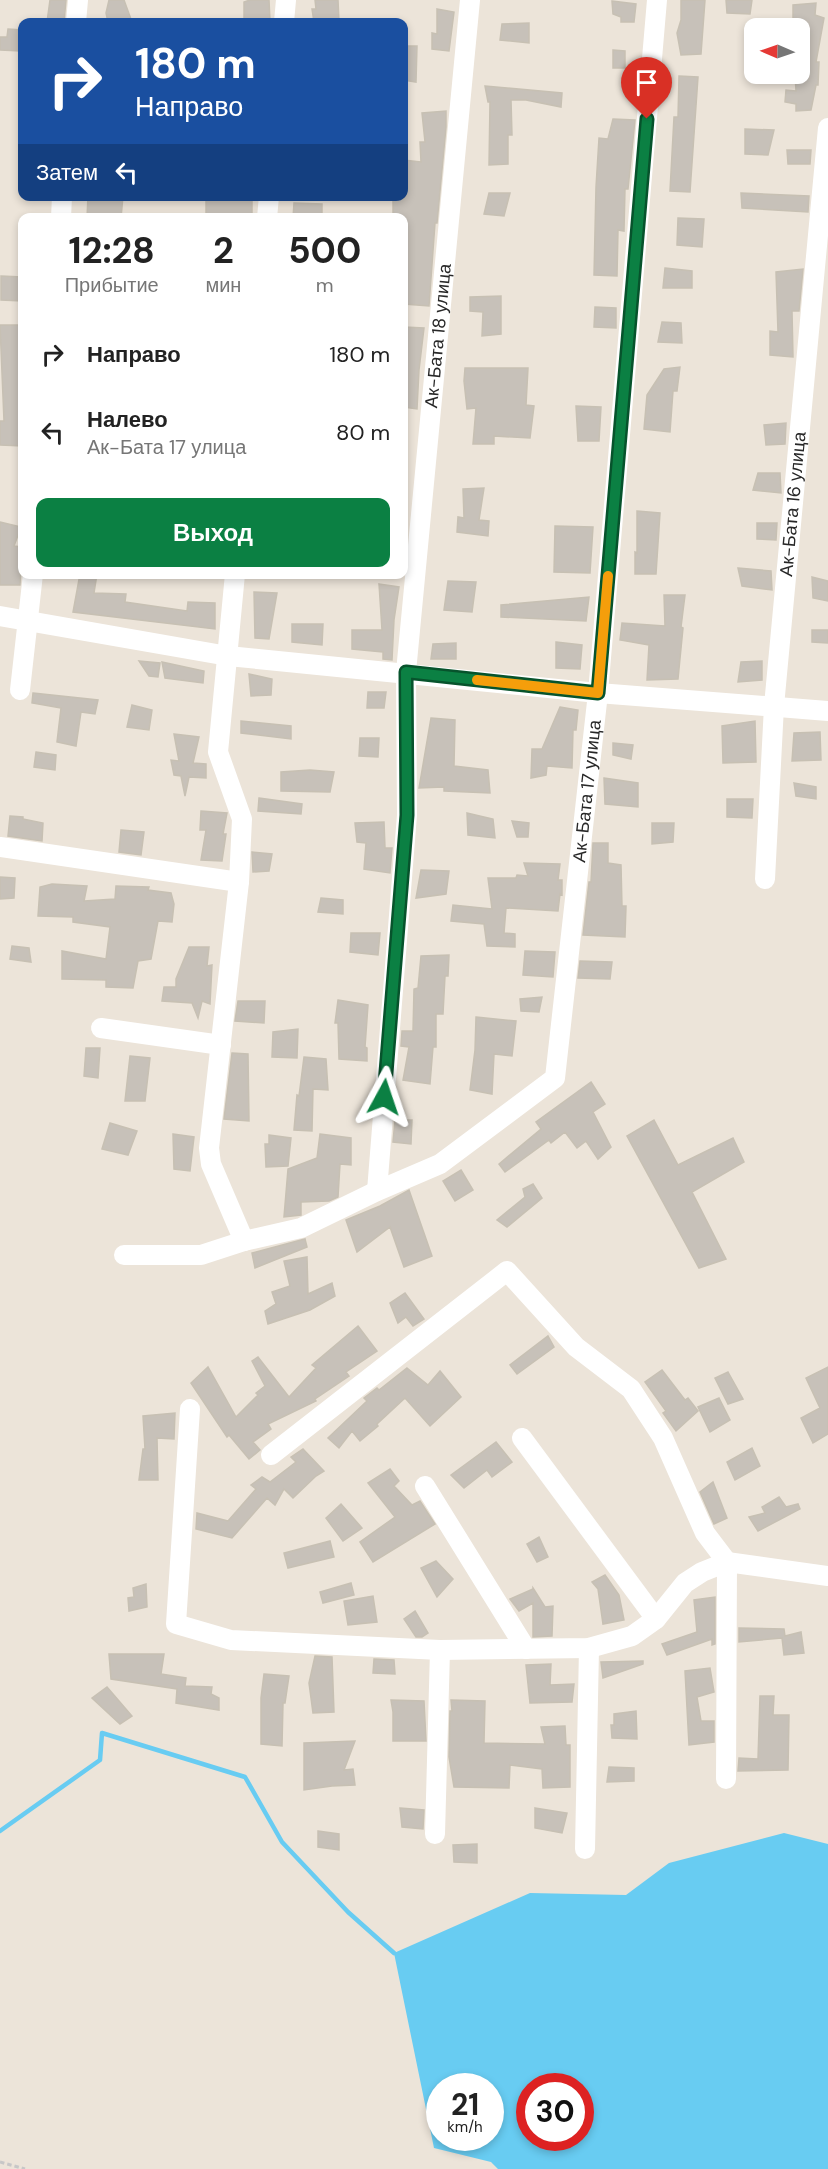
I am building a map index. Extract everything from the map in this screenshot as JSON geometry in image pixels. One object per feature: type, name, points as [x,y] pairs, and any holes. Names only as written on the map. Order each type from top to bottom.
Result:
[{"type":"street","points":[[76,18],[78,0]]},
{"type":"street","points":[[284,18],[286,0]]},
{"type":"street","name":"Ак-Бата 18 улица","points":[[376,1191],[407,815],[406,672],[470,0]]},
{"type":"street","name":"Ак-Бата 17 улица","points":[[376,1191],[440,1164],[555,1078],[598,693],[657,0]]},
{"type":"street","name":"Ак-Бата 16 улица","points":[[765,879],[774,706],[828,128]]},
{"type":"street","points":[[20,690],[33,579]]},
{"type":"street","points":[[235,579],[218,752],[242,819],[239,882],[209,1148],[211,1164],[244,1241]]},
{"type":"street","points":[[0,616],[228,656],[598,693],[828,711]]},
{"type":"street","points":[[0,847],[239,882]]},
{"type":"street","points":[[101,1028],[221,1045]]},
{"type":"street","points":[[124,1255],[201,1255],[244,1241],[301,1228],[376,1191]]},
{"type":"street","points":[[271,1455],[507,1271],[576,1347],[631,1389],[663,1438],[705,1533],[727,1562],[726,1779]]},
{"type":"street","points":[[190,1409],[176,1624],[231,1640],[440,1650],[589,1648],[632,1636],[656,1619],[685,1583],[702,1572],[727,1562],[828,1576]]},
{"type":"street","points":[[522,1438],[656,1619]]},
{"type":"street","points":[[425,1486],[526,1649]]},
{"type":"street","points":[[585,1849],[589,1648]]},
{"type":"street","points":[[435,1834],[440,1650]]},
{"type":"path","points":[[0,2162],[25,2169]]},
{"type":"water","points":[[784,1833],[828,1844],[828,2169],[498,2169],[491,2162],[446,2151],[504,2151],[504,2073],[426,2073],[426,2109],[394,1953],[530,1893],[626,1895],[669,1863]]},
{"type":"building","points":[[50,0],[66,0],[64,18],[48,18]]},
{"type":"building","points":[[109,0],[124,0],[131,18],[107,18]]},
{"type":"building","points":[[269,0],[270,18],[244,18],[244,2]]},
{"type":"building","points":[[315,0],[338,0],[339,18],[313,18],[312,9],[316,9]]},
{"type":"building","points":[[681,0],[705,0],[701,54],[681,55],[677,33],[681,20]]},
{"type":"building","points":[[726,0],[752,0],[750,14],[727,13]]},
{"type":"building","points":[[612,1],[636,4],[634,22],[621,22],[621,17],[613,14]]},
{"type":"building","points":[[816,3],[815,15],[824,18],[816,62],[819,62],[818,85],[816,85],[811,110],[796,111],[796,104],[785,102],[786,90],[796,91],[796,84],[810,84],[810,18],[793,18],[793,5]]},
{"type":"building","points":[[437,9],[454,12],[449,51],[432,49],[432,33],[437,34]]},
{"type":"building","points":[[529,23],[529,43],[500,40],[502,24]]},
{"type":"building","points":[[8,29],[18,30],[18,51],[0,50],[0,37],[7,37]]},
{"type":"building","points":[[408,46],[417,46],[416,82],[408,81]]},
{"type":"building","points":[[613,50],[625,51],[625,68],[613,68]]},
{"type":"building","points":[[679,76],[698,77],[690,192],[670,191],[674,117],[678,117]]},
{"type":"building","points":[[485,86],[562,93],[561,107],[526,100],[511,100],[512,135],[508,135],[508,164],[489,165],[490,102],[488,102]]},
{"type":"building","points":[[446,111],[429,306],[408,304],[408,213],[393,213],[393,201],[408,201],[408,160],[421,162],[420,142],[425,142],[422,113]]},
{"type":"building","points":[[613,119],[635,120],[628,189],[625,189],[624,231],[618,230],[617,276],[594,275],[599,138],[608,139]]},
{"type":"building","points":[[745,129],[774,130],[768,155],[745,154]]},
{"type":"building","points":[[787,150],[811,150],[810,164],[788,164]]},
{"type":"building","points":[[489,193],[510,193],[504,216],[484,214]]},
{"type":"building","points":[[741,193],[809,196],[808,212],[742,208]]},
{"type":"building","points":[[88,201],[123,201],[121,213],[87,213]]},
{"type":"building","points":[[206,201],[252,201],[252,213],[206,213]]},
{"type":"building","points":[[294,203],[322,204],[322,213],[293,213]]},
{"type":"building","points":[[678,218],[704,219],[702,247],[677,245]]},
{"type":"building","points":[[665,268],[692,271],[692,288],[663,288]]},
{"type":"building","points":[[803,269],[799,311],[792,311],[793,357],[770,355],[770,331],[778,332],[776,272]]},
{"type":"building","points":[[1,276],[18,277],[18,301],[1,300]]},
{"type":"building","points":[[501,296],[501,334],[482,336],[483,312],[470,311],[470,297]]},
{"type":"building","points":[[595,307],[616,308],[616,328],[594,327]]},
{"type":"building","points":[[662,322],[681,323],[682,343],[658,342]]},
{"type":"building","points":[[0,325],[18,325],[18,446],[0,445],[0,421],[4,421]]},
{"type":"building","points":[[408,327],[424,328],[417,409],[408,408]]},
{"type":"building","points":[[680,367],[677,391],[673,391],[670,432],[644,429],[647,395],[664,369]]},
{"type":"building","points":[[465,368],[528,368],[526,405],[534,406],[530,438],[494,436],[494,444],[473,444],[476,408],[467,409]]},
{"type":"building","points":[[576,406],[601,407],[599,441],[578,441]]},
{"type":"building","points":[[786,423],[785,444],[766,445],[764,425]]},
{"type":"building","points":[[758,473],[780,473],[781,493],[753,490]]},
{"type":"building","points":[[484,488],[479,520],[489,521],[488,536],[457,532],[458,517],[464,518],[463,489]]},
{"type":"building","points":[[637,511],[660,513],[656,574],[635,574]]},
{"type":"building","points":[[0,522],[18,526],[14,546],[18,546],[18,579],[20,579],[20,585],[0,585]]},
{"type":"building","points":[[757,523],[777,523],[776,540],[757,539]]},
{"type":"building","points":[[555,526],[593,527],[590,573],[554,572]]},
{"type":"building","points":[[738,568],[771,571],[772,590],[742,586]]},
{"type":"building","points":[[812,577],[828,581],[828,601],[813,598]]},
{"type":"building","points":[[79,579],[96,579],[94,593],[126,594],[125,602],[187,611],[188,602],[215,603],[215,629],[73,612]]},
{"type":"building","points":[[448,581],[476,582],[472,612],[444,610]]},
{"type":"building","points":[[379,584],[399,587],[394,620],[392,660],[383,659],[383,652],[352,649],[352,630],[382,630]]},
{"type":"building","points":[[254,592],[277,593],[269,639],[255,638]]},
{"type":"building","points":[[664,595],[685,595],[678,679],[647,680],[649,645],[620,640],[622,623],[665,626]]},
{"type":"building","points":[[589,597],[586,621],[501,617],[501,605]]},
{"type":"building","points":[[292,624],[323,624],[322,645],[292,642]]},
{"type":"building","points":[[812,630],[828,630],[828,643],[812,642]]},
{"type":"building","points":[[556,642],[582,645],[580,669],[556,668]]},
{"type":"building","points":[[456,643],[456,659],[431,659],[433,644]]},
{"type":"building","points":[[139,661],[160,663],[158,677],[149,676]]},
{"type":"building","points":[[762,661],[762,680],[738,682],[741,662]]},
{"type":"building","points":[[162,662],[204,671],[203,683],[165,678]]},
{"type":"building","points":[[249,674],[272,679],[271,695],[251,696]]},
{"type":"building","points":[[368,692],[386,692],[384,708],[367,708]]},
{"type":"building","points":[[33,693],[98,700],[95,714],[81,712],[76,746],[57,742],[61,708],[32,703]]},
{"type":"building","points":[[132,705],[152,710],[149,730],[127,727]]},
{"type":"building","points":[[560,707],[578,710],[576,730],[573,730],[572,768],[547,766],[546,775],[531,778],[532,749],[542,749]]},
{"type":"building","points":[[431,718],[455,720],[454,766],[488,770],[490,793],[444,791],[444,787],[419,788]]},
{"type":"building","points":[[241,721],[291,726],[291,739],[241,733]]},
{"type":"building","points":[[755,721],[756,762],[723,763],[722,726]]},
{"type":"building","points":[[820,732],[821,760],[792,761],[794,733]]},
{"type":"building","points":[[174,734],[199,737],[193,763],[206,764],[206,778],[189,777],[185,796],[181,776],[174,775],[171,760],[179,761]]},
{"type":"building","points":[[360,738],[379,738],[378,757],[359,756]]},
{"type":"building","points":[[613,743],[633,745],[631,759],[613,755]]},
{"type":"building","points":[[36,752],[56,755],[55,770],[34,767]]},
{"type":"building","points":[[310,770],[334,772],[330,792],[281,791],[281,772]]},
{"type":"building","points":[[604,778],[638,783],[638,807],[605,804]]},
{"type":"building","points":[[794,783],[816,787],[816,799],[796,796]]},
{"type":"building","points":[[259,798],[302,804],[301,814],[258,811]]},
{"type":"building","points":[[727,799],[753,799],[752,818],[727,817]]},
{"type":"building","points":[[201,811],[227,813],[223,834],[226,834],[222,861],[201,860],[206,830],[200,830]]},
{"type":"building","points":[[467,813],[493,819],[495,838],[468,835]]},
{"type":"building","points":[[10,816],[43,823],[42,841],[8,836]]},
{"type":"building","points":[[512,821],[529,823],[528,837],[517,837]]},
{"type":"building","points":[[384,822],[385,848],[392,848],[390,873],[364,869],[366,843],[357,842],[355,823]]},
{"type":"building","points":[[652,823],[674,823],[673,842],[652,844]]},
{"type":"building","points":[[121,830],[144,832],[141,855],[119,852]]},
{"type":"building","points":[[593,843],[608,843],[608,863],[621,865],[622,906],[626,906],[625,937],[583,935],[589,882],[591,882]]},
{"type":"building","points":[[252,852],[272,854],[269,871],[253,872]]},
{"type":"building","points":[[524,863],[560,864],[558,880],[562,880],[562,895],[560,894],[558,911],[506,908],[504,933],[515,934],[515,947],[487,946],[484,924],[451,921],[453,905],[492,909],[488,878],[528,876]]},
{"type":"building","points":[[421,870],[449,871],[446,894],[416,898]]},
{"type":"building","points":[[0,877],[15,878],[14,898],[0,899]]},
{"type":"building","points":[[52,884],[87,886],[84,901],[115,899],[116,886],[149,887],[148,890],[171,893],[174,904],[172,922],[158,921],[151,959],[138,961],[133,988],[106,987],[106,980],[62,979],[62,951],[106,959],[110,927],[73,922],[73,917],[38,916],[40,887]]},
{"type":"building","points":[[321,898],[343,900],[343,914],[318,912]]},
{"type":"building","points":[[351,933],[380,933],[378,955],[350,952]]},
{"type":"building","points":[[12,946],[29,948],[31,962],[10,959]]},
{"type":"building","points":[[189,947],[209,947],[207,966],[212,965],[210,1004],[202,1001],[198,1018],[192,1003],[162,1001],[164,987],[176,987],[176,979]]},
{"type":"building","points":[[525,951],[555,952],[553,977],[523,975]]},
{"type":"building","points":[[449,955],[448,976],[445,976],[443,1014],[436,1014],[436,1047],[433,1047],[430,1084],[403,1080],[409,1047],[401,1046],[402,1031],[413,1031],[414,989],[418,988],[421,956]]},
{"type":"building","points":[[580,961],[612,962],[610,979],[578,978]]},
{"type":"building","points":[[542,997],[539,1012],[521,1011],[520,999]]},
{"type":"building","points":[[338,1000],[368,1005],[365,1047],[367,1048],[367,1061],[339,1059],[338,1023],[335,1023]]},
{"type":"building","points":[[238,1001],[265,1001],[264,1023],[235,1021]]},
{"type":"building","points":[[476,1017],[516,1021],[512,1056],[494,1054],[492,1094],[470,1090]]},
{"type":"building","points":[[298,1029],[297,1058],[272,1057],[273,1032]]},
{"type":"building","points":[[86,1048],[100,1048],[98,1078],[84,1076]]},
{"type":"building","points":[[232,1053],[248,1054],[249,1121],[224,1119]]},
{"type":"building","points":[[130,1056],[150,1058],[145,1101],[125,1101]]},
{"type":"building","points":[[304,1057],[326,1059],[328,1090],[313,1089],[312,1131],[294,1130]]},
{"type":"building","points":[[591,1082],[605,1104],[593,1112],[611,1147],[598,1159],[586,1141],[577,1148],[565,1132],[551,1143],[549,1140],[505,1172],[499,1164],[541,1129],[536,1122]]},
{"type":"building","points":[[395,1120],[412,1120],[411,1144],[393,1142]]},
{"type":"building","points":[[654,1120],[678,1165],[733,1138],[744,1162],[692,1192],[726,1259],[699,1268],[627,1136]]},
{"type":"building","points":[[110,1123],[137,1131],[128,1155],[102,1149]]},
{"type":"building","points":[[173,1134],[194,1137],[190,1171],[174,1169]]},
{"type":"building","points":[[320,1134],[351,1138],[351,1165],[340,1164],[338,1197],[329,1201],[301,1202],[301,1215],[284,1217],[288,1169],[317,1158]]},
{"type":"building","points":[[269,1135],[291,1138],[288,1166],[266,1167],[265,1144],[269,1144]]},
{"type":"building","points":[[461,1170],[473,1190],[455,1201],[443,1181]]},
{"type":"building","points":[[533,1184],[542,1198],[507,1227],[497,1220],[525,1197],[523,1189]]},
{"type":"building","points":[[409,1190],[432,1256],[404,1267],[390,1227],[357,1252],[346,1220],[380,1206]]},
{"type":"building","points":[[305,1239],[307,1247],[255,1268],[252,1253]]},
{"type":"building","points":[[307,1257],[308,1294],[332,1283],[335,1296],[310,1310],[268,1324],[265,1311],[276,1304],[272,1292],[290,1286],[284,1261]]},
{"type":"building","points":[[405,1293],[424,1319],[413,1326],[406,1317],[398,1323],[390,1303]]},
{"type":"building","points":[[358,1326],[377,1351],[346,1372],[349,1376],[315,1399],[316,1401],[268,1424],[271,1429],[253,1442],[260,1450],[249,1459],[229,1435],[227,1437],[191,1383],[208,1367],[236,1417],[265,1386],[252,1361],[258,1357],[289,1397],[316,1368],[312,1365]]},
{"type":"building","points":[[548,1336],[554,1347],[517,1374],[510,1365]]},
{"type":"building","points":[[828,1367],[828,1434],[813,1443],[801,1418],[820,1408],[806,1378]]},
{"type":"building","points":[[407,1368],[428,1385],[440,1371],[461,1397],[430,1426],[405,1398],[360,1441],[352,1431],[339,1448],[328,1438],[367,1401],[364,1398],[377,1388],[379,1390]]},
{"type":"building","points":[[662,1370],[685,1400],[688,1398],[698,1411],[676,1431],[663,1413],[666,1411],[645,1382]]},
{"type":"building","points":[[728,1372],[743,1399],[728,1404],[715,1378]]},
{"type":"building","points":[[719,1398],[730,1420],[710,1432],[698,1407]]},
{"type":"building","points":[[175,1413],[174,1439],[157,1438],[158,1480],[139,1480],[143,1449],[145,1449],[143,1416]]},
{"type":"building","points":[[496,1442],[512,1462],[492,1477],[487,1470],[464,1488],[451,1475]]},
{"type":"building","points":[[752,1448],[760,1466],[735,1480],[727,1462]]},
{"type":"building","points":[[303,1449],[324,1471],[293,1498],[284,1489],[275,1505],[267,1498],[232,1538],[196,1529],[197,1513],[228,1521],[256,1489],[251,1485],[262,1477],[270,1482],[296,1462],[291,1457]]},
{"type":"building","points":[[390,1469],[399,1481],[394,1486],[412,1505],[420,1501],[435,1524],[373,1562],[360,1542],[395,1517],[368,1483]]},
{"type":"building","points":[[713,1482],[727,1518],[714,1524],[700,1492]]},
{"type":"building","points":[[779,1497],[786,1507],[798,1504],[800,1509],[758,1531],[749,1517],[765,1513],[762,1507]]},
{"type":"building","points":[[341,1504],[362,1528],[343,1541],[326,1518]]},
{"type":"building","points":[[539,1537],[548,1557],[537,1562],[527,1544]]},
{"type":"building","points":[[330,1541],[334,1557],[288,1568],[284,1553]]},
{"type":"building","points":[[436,1561],[453,1579],[437,1597],[421,1568]]},
{"type":"building","points":[[605,1575],[619,1595],[624,1620],[603,1624],[598,1589],[592,1582]]},
{"type":"building","points":[[351,1583],[354,1595],[323,1603],[320,1592]]},
{"type":"building","points":[[146,1584],[147,1607],[129,1611],[128,1598],[134,1597],[133,1588]]},
{"type":"building","points":[[533,1588],[545,1607],[553,1606],[552,1636],[533,1637],[533,1603],[519,1611],[510,1599]]},
{"type":"building","points":[[373,1596],[377,1622],[348,1625],[344,1601]]},
{"type":"building","points":[[715,1597],[715,1644],[712,1645],[712,1639],[667,1655],[662,1644],[697,1632],[694,1600]]},
{"type":"building","points":[[415,1611],[428,1633],[422,1637],[416,1637],[404,1619]]},
{"type":"building","points":[[739,1628],[784,1629],[785,1636],[801,1632],[804,1653],[784,1655],[782,1638],[739,1642]]},
{"type":"building","points":[[109,1654],[164,1654],[161,1674],[186,1678],[185,1686],[212,1687],[211,1694],[219,1698],[219,1710],[176,1703],[177,1689],[111,1679]]},
{"type":"building","points":[[315,1656],[332,1657],[334,1712],[313,1713],[309,1683]]},
{"type":"building","points":[[374,1659],[394,1660],[395,1674],[373,1673]]},
{"type":"building","points":[[643,1661],[643,1664],[603,1678],[601,1662]]},
{"type":"building","points":[[551,1664],[550,1685],[574,1684],[572,1702],[530,1703],[526,1665]]},
{"type":"building","points":[[710,1668],[714,1692],[697,1697],[701,1721],[714,1721],[714,1742],[689,1745],[685,1671]]},
{"type":"building","points":[[264,1674],[289,1676],[285,1703],[283,1703],[282,1746],[261,1744],[261,1698]]},
{"type":"building","points":[[107,1687],[132,1716],[120,1724],[92,1698]]},
{"type":"building","points":[[760,1696],[774,1696],[773,1715],[789,1715],[788,1770],[738,1771],[739,1758],[758,1759]]},
{"type":"building","points":[[391,1700],[424,1701],[426,1741],[393,1741]]},
{"type":"building","points":[[451,1700],[485,1701],[484,1743],[545,1744],[541,1727],[565,1726],[566,1745],[570,1745],[570,1787],[543,1788],[542,1769],[510,1765],[509,1788],[454,1787],[449,1757]]},
{"type":"building","points":[[636,1711],[637,1739],[612,1738],[611,1725],[614,1725],[614,1714]]},
{"type":"building","points":[[355,1741],[344,1770],[353,1769],[355,1785],[304,1790],[304,1743]]},
{"type":"building","points":[[609,1767],[634,1768],[634,1781],[607,1782]]},
{"type":"building","points":[[400,1808],[424,1810],[423,1829],[402,1827]]},
{"type":"building","points":[[535,1808],[567,1813],[562,1833],[535,1828]]},
{"type":"building","points":[[318,1831],[339,1834],[339,1850],[318,1847]]},
{"type":"building","points":[[477,1844],[477,1863],[454,1862],[453,1845]]},
{"type":"waterway","points":[[0,1831],[100,1760],[102,1733],[245,1777],[282,1842],[348,1912],[394,1953]]},
{"type":"slow traffic","points":[[477,680],[598,693],[608,576]]},
{"type":"route","points":[[384,1097],[407,815],[406,672],[598,693],[647,119]]}]
